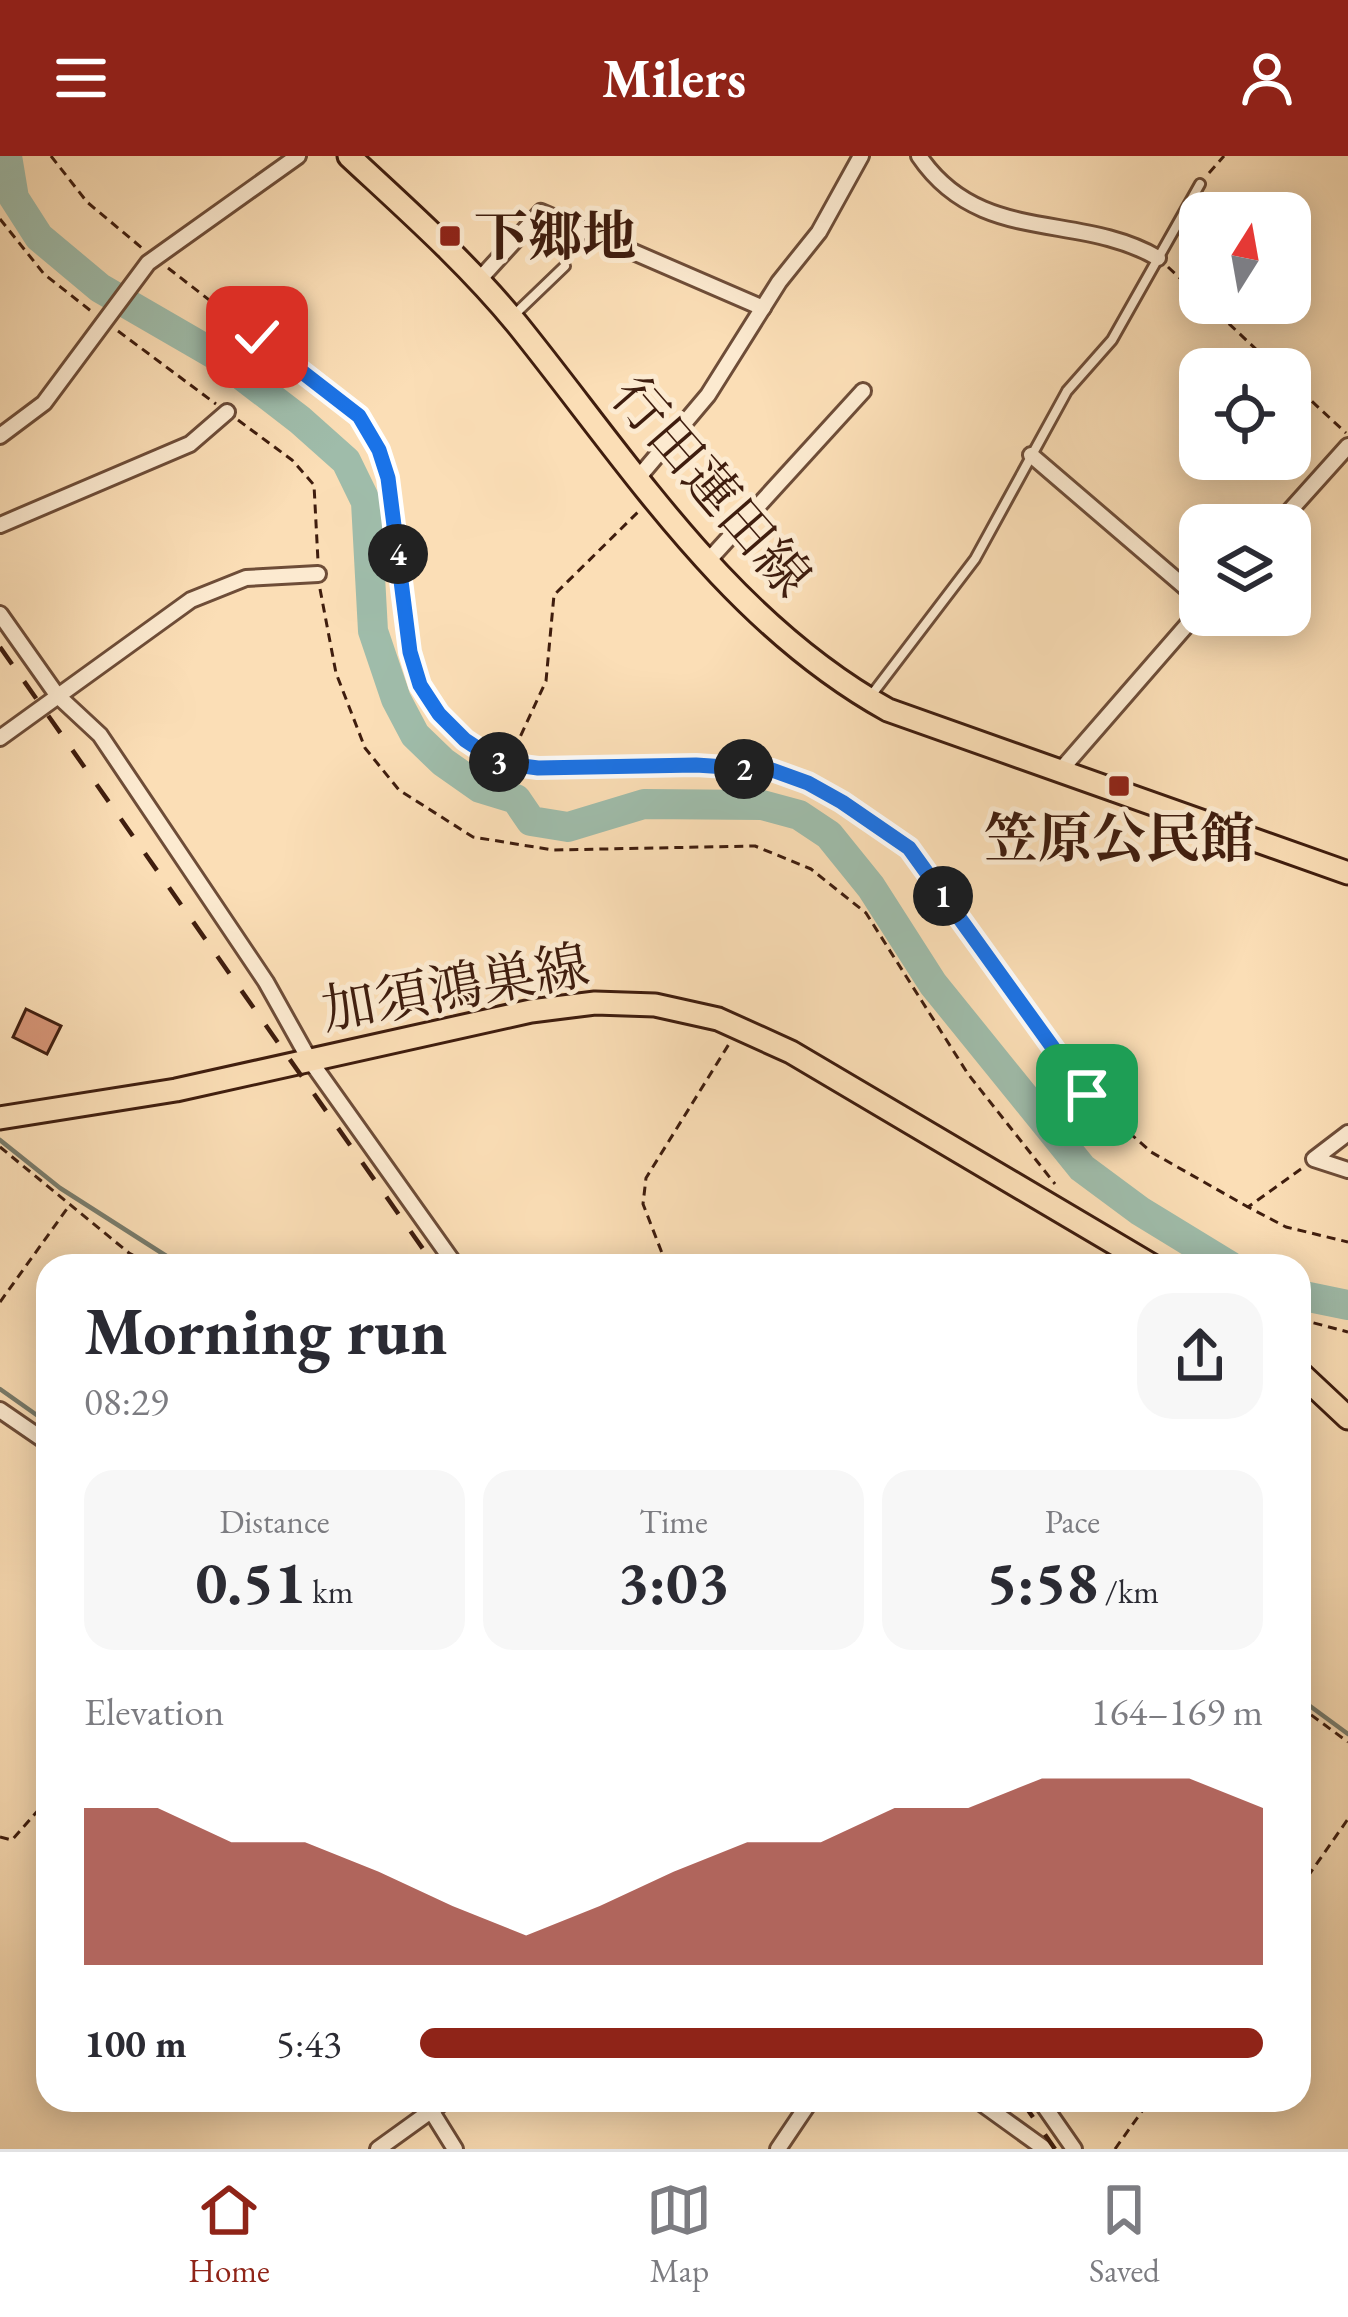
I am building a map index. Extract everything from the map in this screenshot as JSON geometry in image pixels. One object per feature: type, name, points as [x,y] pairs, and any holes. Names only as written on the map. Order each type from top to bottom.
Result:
[{"type":"main road","name":"行田蓮田線","points":[[350,156],[512,318],[706,562],[846,687],[887,710],[1348,873]]},
{"type":"main road","name":"加須鴻巣線","points":[[0,1118],[176,1090],[531,1011],[595,1003],[655,1005],[738,1027],[790,1052],[1133,1254]]},
{"type":"main road","points":[[1311,1389],[1348,1418]]},
{"type":"street","points":[[0,436],[44,403],[151,261],[298,156]]},
{"type":"street","points":[[638,478],[708,395],[819,232],[861,156]]},
{"type":"street","points":[[919,156],[936,180],[978,209],[1026,224],[1115,240],[1158,258]]},
{"type":"street","points":[[478,281],[541,212],[763,308]]},
{"type":"street","points":[[706,562],[863,391]]},
{"type":"street","points":[[0,525],[190,444],[227,412]]},
{"type":"street","points":[[1296,504],[1348,446]]},
{"type":"street","points":[[1031,455],[1179,582]]},
{"type":"street","points":[[0,738],[191,600],[247,578],[318,574]]},
{"type":"street","points":[[0,614],[57,695],[100,735],[266,982],[309,1059],[447,1254]]},
{"type":"street","points":[[1059,772],[1179,634]]},
{"type":"street","points":[[1314,1159],[1348,1133]]},
{"type":"street","points":[[1314,1159],[1348,1170]]},
{"type":"street","points":[[0,1410],[36,1435]]},
{"type":"street","points":[[378,2149],[432,2112],[455,2149]]},
{"type":"street","points":[[778,2149],[803,2112]]},
{"type":"street","points":[[993,2112],[1045,2149]]},
{"type":"street","points":[[1048,2112],[1074,2149]]},
{"type":"lane","points":[[868,699],[975,559],[1067,391],[1112,340],[1200,184]]},
{"type":"lane","points":[[512,318],[565,266]]},
{"type":"path","points":[[51,156],[86,202],[151,261],[359,416],[379,450],[388,478],[410,652],[420,685],[439,714],[465,740],[508,764],[538,768],[696,765],[772,770],[842,802],[909,848],[1087,1095],[1151,1152],[1286,1227],[1348,1242]]},
{"type":"path","points":[[1200,184],[1224,156]]},
{"type":"path","points":[[0,219],[44,274],[292,460],[314,485],[318,574],[336,673],[365,748],[399,790],[473,837],[553,850],[755,846],[811,869],[866,913],[968,1074],[1058,1188],[1060,1211]]},
{"type":"path","points":[[1158,258],[1179,278]]},
{"type":"path","points":[[1229,324],[1255,348]]},
{"type":"path","points":[[1311,401],[1348,435]]},
{"type":"path","points":[[508,764],[546,681],[554,595],[653,497]]},
{"type":"path","points":[[662,1254],[643,1204],[646,1178],[738,1027]]},
{"type":"path","points":[[0,1147],[131,1254]]},
{"type":"path","points":[[1248,1208],[1314,1159]]},
{"type":"path","points":[[0,1302],[70,1205]]},
{"type":"path","points":[[1311,1322],[1348,1332]]},
{"type":"path","points":[[1311,1715],[1348,1742]]},
{"type":"path","points":[[0,1837],[12,1840],[36,1813]]},
{"type":"path","points":[[1311,1872],[1348,1820]]},
{"type":"path","points":[[1115,2149],[1141,2112]]},
{"type":"building","points":[[26,1009],[61,1026],[47,1054],[13,1037]]},
{"type":"waterway","points":[[7,156],[14,198],[39,237],[100,288],[214,354],[346,461],[366,502],[373,631],[396,699],[415,735],[443,762],[480,788],[516,799],[531,821],[568,827],[644,804],[762,805],[799,815],[829,835],[871,887],[933,984],[1082,1168],[1210,1254]]},
{"type":"waterway","points":[[0,1140],[60,1188],[163,1254]]},
{"type":"waterway","points":[[1311,1297],[1348,1305]]},
{"type":"waterway","points":[[0,1389],[36,1414]]},
{"type":"waterway","points":[[1311,1707],[1348,1734]]},
{"type":"railway","points":[[0,647],[427,1254]]},
{"type":"railway","points":[[1029,2112],[1055,2149]]},
{"type":"place","name":"下郷地","points":[[450,236]]},
{"type":"place","name":"笠原公民館","points":[[1119,786]]},
{"type":"route","points":[[257,337],[359,416],[379,450],[388,478],[410,652],[420,685],[439,714],[465,740],[500,763],[538,768],[696,765],[772,770],[842,802],[909,848],[1087,1095]]}]
